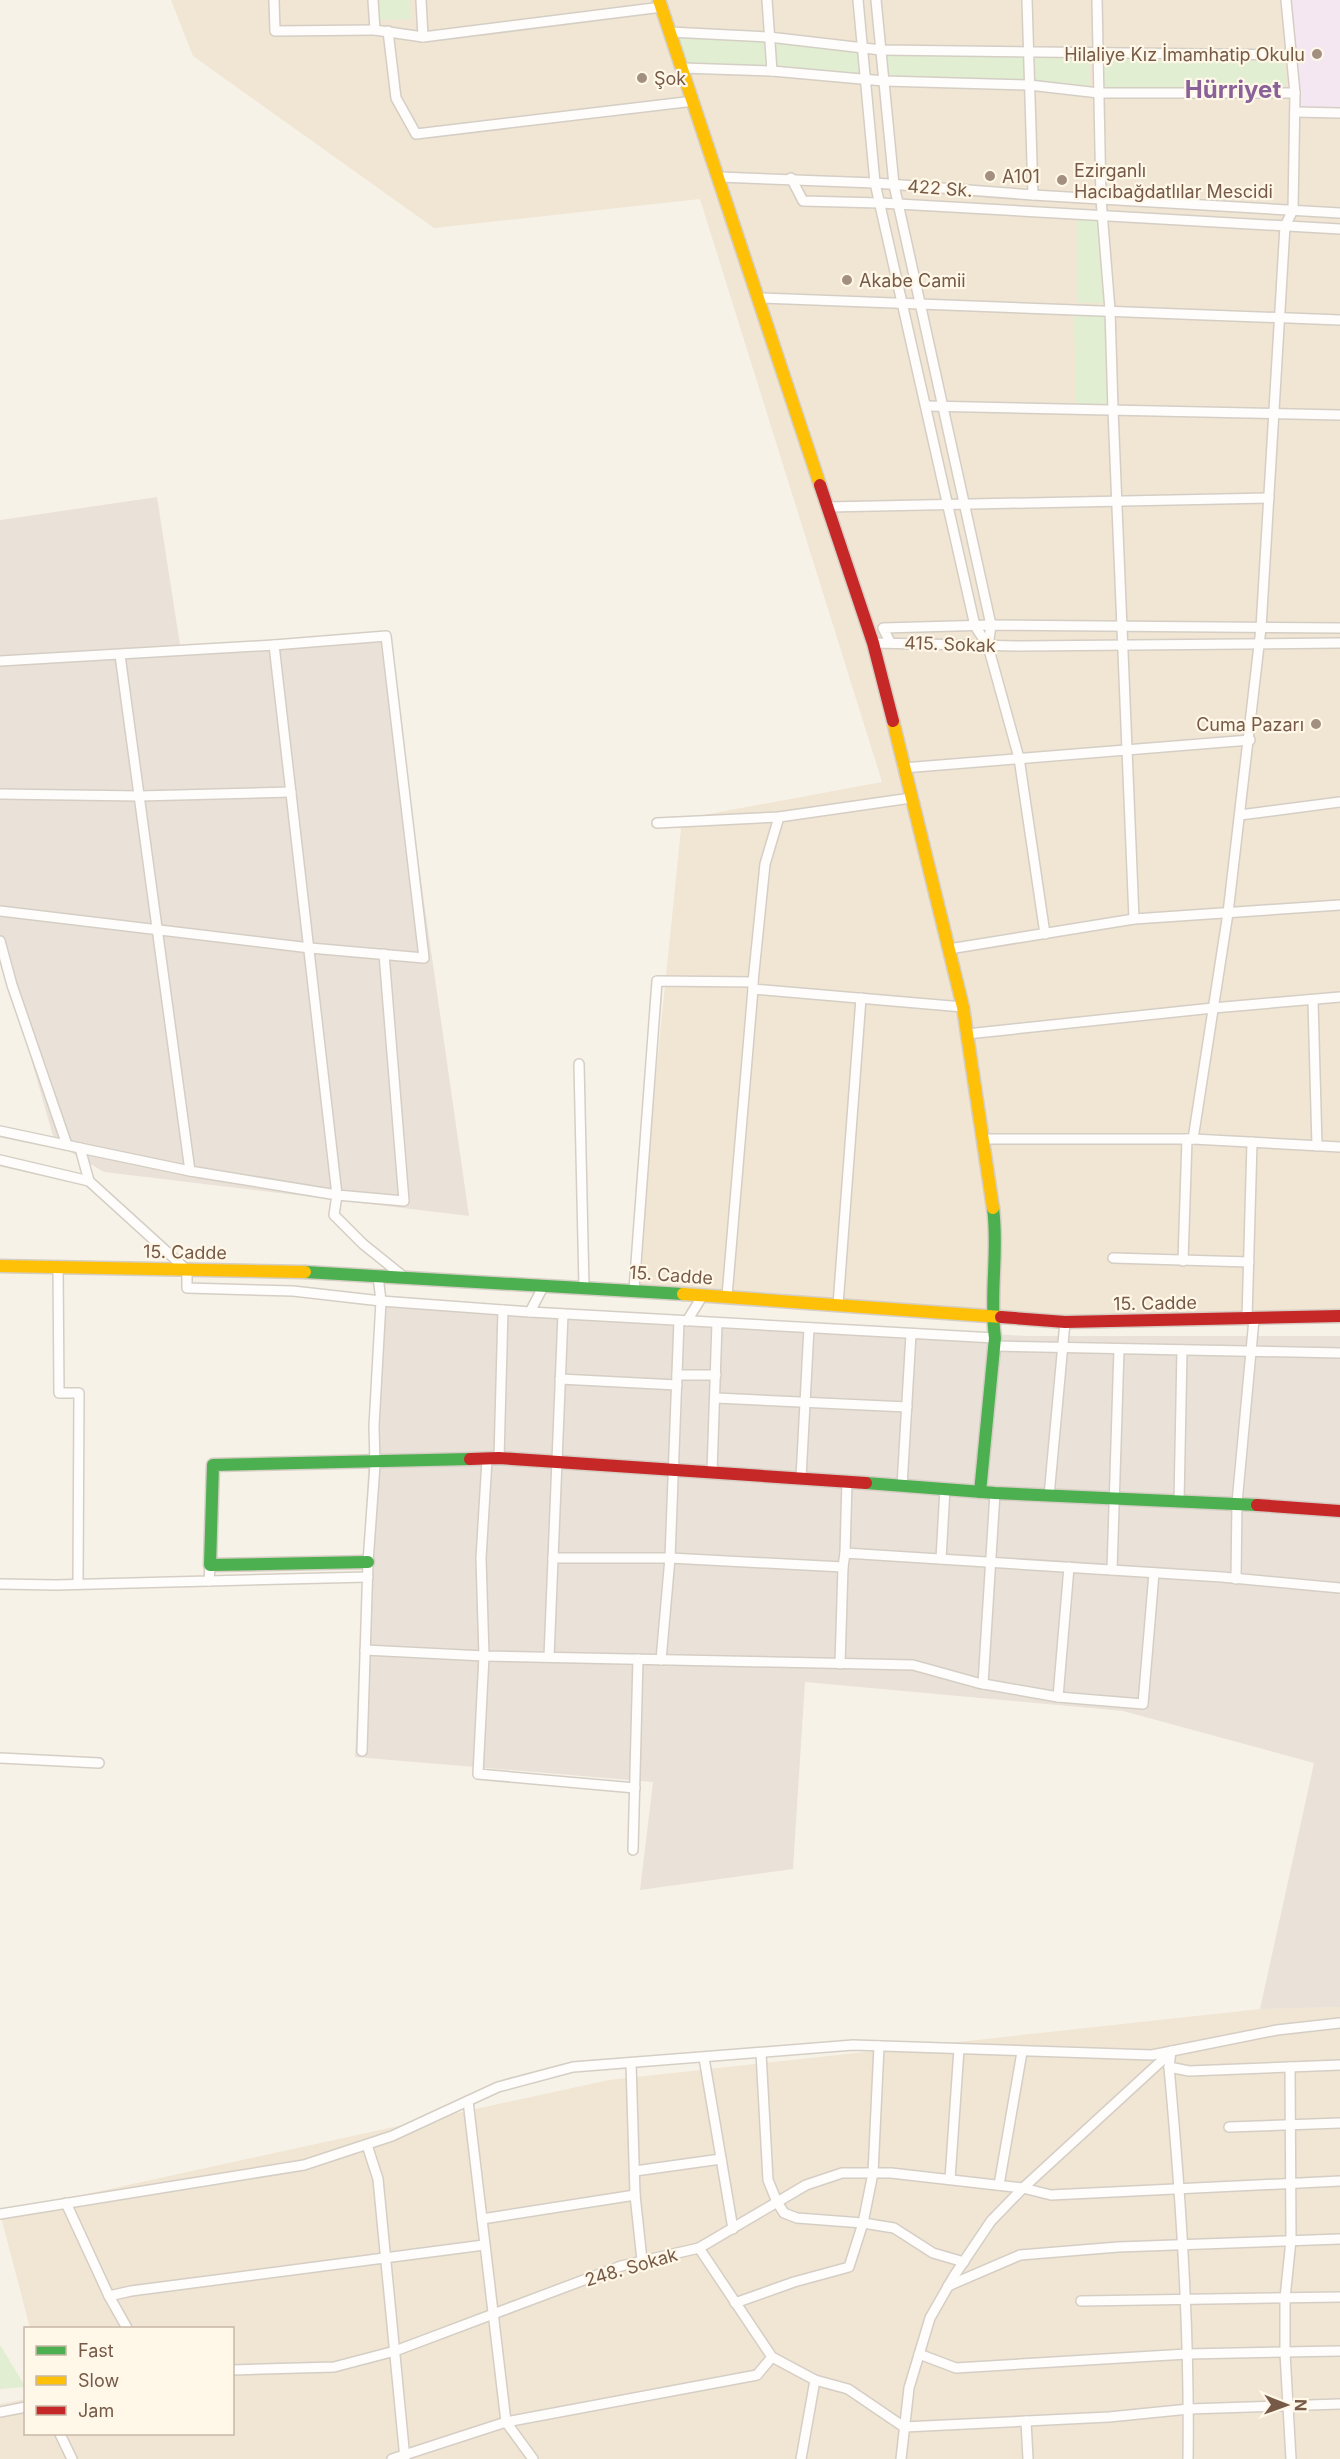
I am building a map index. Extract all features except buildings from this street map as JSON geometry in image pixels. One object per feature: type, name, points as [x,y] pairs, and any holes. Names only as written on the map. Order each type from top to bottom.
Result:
[{"type":"street","points":[[274,0],[275,31],[375,30],[423,37],[660,4],[873,643],[963,1007],[996,1231],[992,1317],[994,1342],[980,1492]]},
{"type":"street","points":[[374,0],[375,30]]},
{"type":"street","points":[[421,0],[423,37]]},
{"type":"street","points":[[767,0],[772,71]]},
{"type":"street","points":[[858,0],[875,183],[975,626],[988,645],[1019,758],[1045,934]]},
{"type":"street","points":[[876,0],[894,184],[991,625],[988,645]]},
{"type":"street","points":[[1027,0],[1033,195]]},
{"type":"street","points":[[1097,0],[1101,199],[1110,310],[1134,920]]},
{"type":"street","points":[[1183,1261],[1190,1139],[1228,913],[1250,740],[1261,628],[1285,226],[1293,210],[1295,93],[1286,0]]},
{"type":"street","points":[[388,31],[396,98],[416,134],[694,101]]},
{"type":"street","points":[[670,32],[769,37],[881,50],[1292,55]]},
{"type":"street","points":[[683,68],[772,71],[884,81],[1029,84],[1099,93],[1295,93]]},
{"type":"street","points":[[1294,112],[1340,113]]},
{"type":"street","name":"422 Sk.","points":[[719,177],[791,178],[1340,213]]},
{"type":"street","name":"422 Sk.","points":[[791,178],[803,201],[880,203],[1340,229]]},
{"type":"street","points":[[759,298],[1340,320]]},
{"type":"street","points":[[926,406],[1340,415]]},
{"type":"street","points":[[828,507],[1269,498]]},
{"type":"street","name":"415. Sokak","points":[[1340,628],[1122,625],[883,628],[890,642],[988,645],[1340,643]]},
{"type":"street","points":[[0,661],[386,636],[424,958],[310,948],[158,928],[0,911]]},
{"type":"street","points":[[873,643],[890,642]]},
{"type":"street","points":[[274,645],[337,1194],[334,1215],[363,1244],[404,1277]]},
{"type":"street","points":[[120,655],[190,1171]]},
{"type":"street","points":[[903,768],[1250,740]]},
{"type":"street","points":[[0,794],[140,796],[291,792]]},
{"type":"street","points":[[657,823],[779,817],[911,798]]},
{"type":"street","points":[[1240,815],[1340,802]]},
{"type":"street","points":[[727,1296],[765,864],[779,817]]},
{"type":"street","points":[[949,949],[1134,920],[1340,904]]},
{"type":"street","points":[[0,941],[12,985],[67,1145]]},
{"type":"street","points":[[0,1131],[190,1171],[404,1202],[384,954]]},
{"type":"street","points":[[634,1290],[657,981],[753,985],[963,1007]]},
{"type":"street","points":[[967,1034],[1340,997]]},
{"type":"street","points":[[838,1305],[861,998]]},
{"type":"street","points":[[1313,1000],[1317,1146]]},
{"type":"street","points":[[579,1064],[585,1287]]},
{"type":"street","points":[[982,1139],[1190,1139],[1340,1147]]},
{"type":"street","points":[[1236,1579],[1237,1503],[1252,1351],[1249,1262],[1252,1142]]},
{"type":"street","points":[[80,1148],[89,1181]]},
{"type":"street","points":[[0,1160],[89,1181],[187,1270],[187,1288],[293,1291],[381,1301],[911,1334],[1062,1348],[1340,1353]]},
{"type":"street","points":[[1113,1258],[1249,1262]]},
{"type":"street","name":"15. Cadde","points":[[0,1266],[404,1277],[703,1294],[1065,1322],[1340,1316]]},
{"type":"street","points":[[58,1267],[59,1393],[79,1393],[78,1584]]},
{"type":"street","points":[[362,1751],[368,1562],[375,1461],[374,1426],[381,1301],[378,1276]]},
{"type":"street","points":[[530,1312],[544,1285]]},
{"type":"street","points":[[661,1660],[670,1558],[677,1380],[683,1321],[703,1294]]},
{"type":"street","points":[[503,1310],[493,1459],[481,1558],[484,1656],[478,1774],[635,1788]]},
{"type":"street","points":[[549,1658],[563,1314]]},
{"type":"street","points":[[1049,1496],[1065,1322]]},
{"type":"street","points":[[712,1472],[717,1323]]},
{"type":"street","points":[[801,1478],[809,1328]]},
{"type":"street","points":[[902,1486],[911,1334]]},
{"type":"street","points":[[1112,1570],[1119,1349]]},
{"type":"street","points":[[1179,1502],[1182,1350]]},
{"type":"street","points":[[560,1379],[677,1380],[716,1375]]},
{"type":"street","points":[[716,1398],[907,1407]]},
{"type":"street","points":[[209,1581],[213,1465],[493,1459],[847,1481],[995,1493],[1237,1503],[1340,1511]]},
{"type":"street","points":[[840,1664],[847,1481]]},
{"type":"street","points":[[941,1558],[945,1489]]},
{"type":"street","points":[[983,1684],[995,1493]]},
{"type":"street","points":[[845,1553],[1112,1570],[1340,1588]]},
{"type":"street","points":[[553,1558],[670,1558],[843,1567]]},
{"type":"street","points":[[210,1565],[368,1562]]},
{"type":"street","points":[[1058,1697],[1069,1567]]},
{"type":"street","points":[[365,1650],[549,1658],[913,1665],[983,1684],[1058,1697],[1143,1704],[1154,1573]]},
{"type":"street","points":[[0,1584],[368,1577]]},
{"type":"street","points":[[633,1851],[638,1659]]},
{"type":"street","points":[[0,1758],[99,1763]]},
{"type":"street","points":[[0,2214],[304,2166],[392,2136],[498,2087],[573,2067],[853,2045],[1152,2055],[1277,2030],[1340,2023]]},
{"type":"street","points":[[735,2303],[794,2282],[849,2267],[863,2223],[873,2173],[879,2046]]},
{"type":"street","points":[[950,2179],[959,2049]]},
{"type":"street","points":[[1171,2051],[1169,2067],[1180,2190],[1189,2409],[1188,2459]]},
{"type":"street","points":[[902,2459],[909,2388],[930,2318],[948,2286],[991,2221],[1023,2188],[1171,2051]]},
{"type":"street","points":[[999,2185],[1022,2052]]},
{"type":"street","points":[[761,2053],[768,2180],[784,2213],[797,2218],[894,2228],[933,2253],[964,2262]]},
{"type":"street","points":[[704,2058],[733,2229]]},
{"type":"street","points":[[631,2063],[635,2195],[642,2260]]},
{"type":"street","points":[[1169,2067],[1189,2071],[1340,2066]]},
{"type":"street","points":[[1290,2067],[1291,2240],[1285,2298],[1285,2353],[1291,2459]]},
{"type":"street","points":[[468,2101],[506,2422],[533,2459]]},
{"type":"street","points":[[1230,2127],[1340,2123]]},
{"type":"street","points":[[367,2145],[378,2179],[405,2457]]},
{"type":"street","points":[[635,2171],[721,2159]]},
{"type":"street","name":"248. Sokak","points":[[234,2370],[334,2367],[395,2351],[642,2260],[699,2248],[806,2185],[842,2173],[891,2172],[1023,2188],[1052,2195],[1113,2190],[1180,2190],[1340,2181]]},
{"type":"street","points":[[482,2218],[635,2195]]},
{"type":"street","points":[[66,2203],[126,2327]]},
{"type":"street","points":[[948,2286],[1020,2255],[1182,2244],[1340,2239]]},
{"type":"street","points":[[110,2296],[131,2291],[386,2260],[484,2245]]},
{"type":"street","points":[[699,2248],[772,2356],[815,2380],[848,2389],[904,2427],[1109,2417],[1189,2409],[1340,2404]]},
{"type":"street","points":[[1081,2301],[1340,2297]]},
{"type":"street","points":[[919,2354],[956,2368],[1186,2354],[1340,2351]]},
{"type":"street","points":[[392,2459],[405,2457],[506,2422],[757,2375],[772,2356]]},
{"type":"street","points":[[801,2459],[815,2380]]},
{"type":"street","points":[[0,2412],[24,2407]]},
{"type":"street","points":[[1026,2421],[1028,2459]]},
{"type":"street","points":[[61,2435],[72,2459]]},
{"type":"shaded area","points":[[171,0],[1340,0],[1340,1318],[1016,1319],[634,1290],[682,819],[882,782],[700,199],[434,228],[193,56]]},
{"type":"shaded area","name":"Hilaliye Kız İmamhatip Okulu","points":[[1289,0],[1340,0],[1340,110],[1298,108]]},
{"type":"shaded area","points":[[157,497],[181,651],[386,636],[469,1216],[104,1172],[55,1143],[0,950],[0,520]]},
{"type":"shaded area","points":[[376,1297],[1027,1336],[1340,1336],[1340,2007],[1260,2009],[1314,1763],[1123,1711],[805,1682],[793,1869],[640,1890],[653,1782],[355,1757]]},
{"type":"shaded area","points":[[1340,2007],[1340,2459],[0,2459],[0,2404],[24,2399],[24,2435],[234,2435],[234,2327],[30,2327],[0,2213],[609,2080],[1260,2009]]},
{"type":"green space","points":[[379,0],[410,0],[411,19],[380,20]]},
{"type":"green space","points":[[670,32],[862,48],[865,80],[683,68]]},
{"type":"green space","points":[[884,53],[1024,56],[1024,81],[888,77]]},
{"type":"green space","points":[[1090,57],[1090,87],[1033,80],[1034,58]]},
{"type":"green space","points":[[1103,58],[1284,62],[1286,87],[1103,88]]},
{"type":"green space","points":[[1077,219],[1100,220],[1106,303],[1078,303]]},
{"type":"green space","points":[[1074,313],[1106,314],[1108,404],[1076,404]]},
{"type":"green space","points":[[0,2345],[24,2387],[0,2389]]},
{"type":"traffic: fast","points":[[980,1492],[995,1338],[993,1208]]},
{"type":"traffic: fast","points":[[305,1272],[683,1294]]},
{"type":"traffic: fast","points":[[368,1562],[210,1565],[213,1465],[470,1459]]},
{"type":"traffic: fast","points":[[866,1483],[995,1493],[1257,1505]]},
{"type":"traffic: slow","points":[[659,0],[820,485]]},
{"type":"traffic: slow","points":[[893,721],[963,1007],[993,1208]]},
{"type":"traffic: slow","points":[[0,1266],[305,1272]]},
{"type":"traffic: slow","points":[[683,1294],[1001,1317]]},
{"type":"traffic: jam","points":[[820,485],[873,643],[893,721]]},
{"type":"traffic: jam","points":[[1001,1317],[1065,1322],[1340,1316]]},
{"type":"traffic: jam","points":[[470,1459],[499,1458],[866,1483]]},
{"type":"traffic: jam","points":[[1257,1505],[1340,1511]]},
{"type":"place","name":"Hilaliye Kız İmamhatip Okulu","points":[[1317,54]]},
{"type":"place","name":"Şok","points":[[642,78]]},
{"type":"place","name":"A101","points":[[990,176]]},
{"type":"place","name":"Ezirganlı Hacıbağdatlılar Mescidi","points":[[1062,180]]},
{"type":"place","name":"Akabe Camii","points":[[847,280]]},
{"type":"place","name":"Cuma Pazarı","points":[[1316,724]]},
{"type":"district","name":"Hürriyet","points":[[1233,89]]}]
